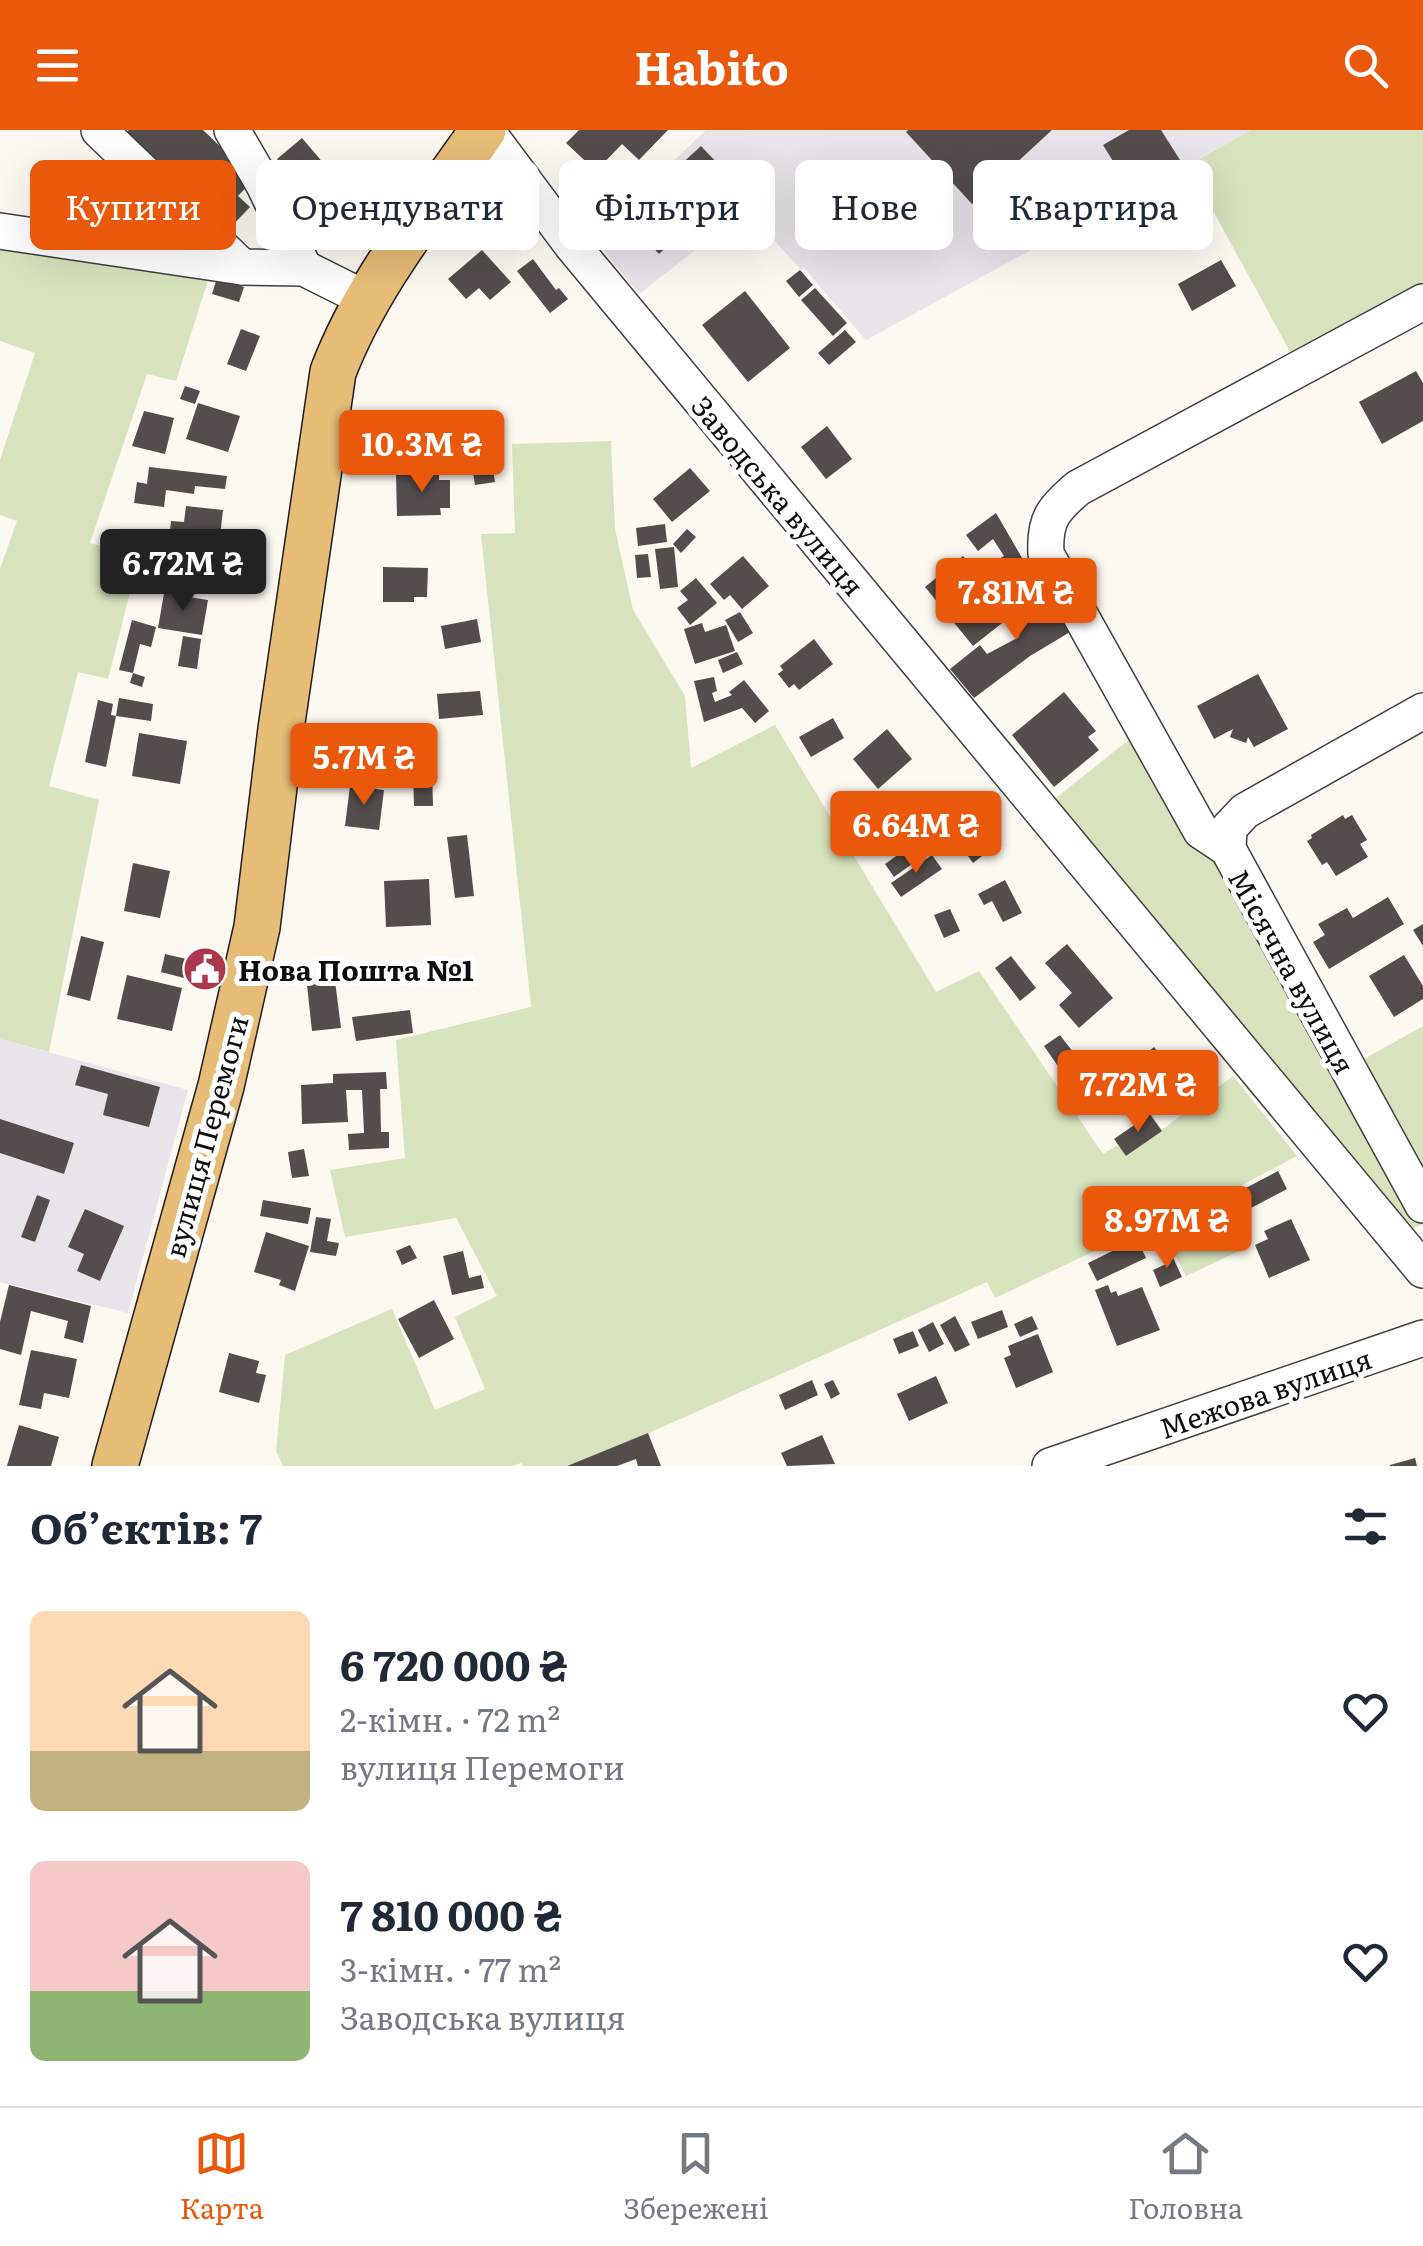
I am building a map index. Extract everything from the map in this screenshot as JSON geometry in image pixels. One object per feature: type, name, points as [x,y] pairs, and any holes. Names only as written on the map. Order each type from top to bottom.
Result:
[{"type":"main road","name":"вулиця Перемоги","points":[[115,1466],[221,1086],[257,927],[281,729],[333,372],[366,299],[484,130]]},
{"type":"street","points":[[99,130],[242,267]]},
{"type":"street","points":[[232,130],[304,268]]},
{"type":"street","name":"Заводська вулиця","points":[[484,130],[571,244],[1423,1270]]},
{"type":"street","points":[[0,231],[242,267],[304,268],[366,299]]},
{"type":"street","points":[[1228,849],[1201,831],[1046,554],[1044,530],[1058,505],[1078,488],[1423,302]]},
{"type":"street","name":"Місячна вулиця","points":[[1423,711],[1245,811],[1229,828],[1228,849],[1423,1205]]},
{"type":"street","name":"Межова вулиця","points":[[1050,1466],[1423,1338]]},
{"type":"shaded area","points":[[706,130],[1251,130],[1196,160],[973,160],[973,250],[1031,250],[866,340],[804,268],[801,270],[775,241],[775,160],[674,160]]},
{"type":"shaded area","points":[[603,250],[696,250],[639,294]]},
{"type":"shaded area","points":[[0,1039],[188,1090],[128,1313],[0,1282]]},
{"type":"green space","points":[[1251,130],[1423,130],[1423,286],[1293,357],[1213,211],[1213,160],[1197,160]]},
{"type":"green space","points":[[0,243],[210,274],[176,381],[147,374],[90,543],[139,557],[108,679],[78,672],[49,786],[99,800],[49,1052],[0,1039],[0,569],[17,521],[0,515],[0,460],[35,353],[0,341]]},
{"type":"green space","points":[[611,441],[615,529],[633,610],[685,696],[691,768],[775,725],[936,992],[979,971],[1103,1154],[1118,1145],[1127,1156],[1233,1076],[1297,1156],[1214,1200],[1239,1251],[1186,1276],[1158,1221],[995,1298],[987,1282],[649,1433],[566,1466],[283,1466],[276,1451],[285,1355],[392,1309],[435,1410],[485,1389],[455,1317],[497,1296],[456,1218],[345,1237],[330,1170],[405,1158],[396,1040],[531,1007],[481,534],[515,533],[512,444]]},
{"type":"green space","points":[[1136,734],[1216,852],[1422,1225],[1412,1228],[1388,1217],[1046,806]]},
{"type":"green space","points":[[1423,1026],[1423,1186],[1357,1063]]},
{"type":"building","points":[[203,130],[234,160],[156,160],[127,132]]},
{"type":"building","points":[[579,130],[668,130],[639,160],[622,144],[607,160],[584,160],[566,143]]},
{"type":"building","points":[[1052,130],[1020,160],[973,160],[972,204],[953,183],[953,160],[932,160],[906,132]]},
{"type":"building","points":[[1129,130],[1161,130],[1180,160],[1112,160],[1103,145]]},
{"type":"building","points":[[302,138],[321,160],[278,160]]},
{"type":"building","points":[[701,146],[714,160],[686,160]]},
{"type":"building","points":[[236,162],[254,179],[238,196],[250,207],[236,222]]},
{"type":"building","points":[[482,250],[511,282],[490,300],[479,288],[466,299],[448,279]]},
{"type":"building","points":[[533,259],[556,290],[559,288],[568,299],[550,313],[517,271]]},
{"type":"building","points":[[1221,260],[1236,286],[1192,311],[1178,284]]},
{"type":"building","points":[[800,270],[813,285],[799,297],[786,281]]},
{"type":"building","points":[[217,278],[244,287],[239,302],[212,294]]},
{"type":"building","points":[[815,288],[847,323],[833,336],[801,300]]},
{"type":"building","points":[[745,291],[790,348],[748,382],[702,325]]},
{"type":"building","points":[[241,329],[260,336],[246,371],[227,364]]},
{"type":"building","points":[[845,330],[856,342],[829,365],[818,353]]},
{"type":"building","points":[[1416,371],[1423,383],[1423,421],[1382,444],[1359,402]]},
{"type":"building","points":[[185,386],[200,391],[195,404],[180,399]]},
{"type":"building","points":[[198,403],[240,416],[228,452],[186,439]]},
{"type":"building","points":[[144,411],[174,418],[165,454],[132,446]]},
{"type":"building","points":[[827,426],[852,459],[826,479],[801,447]]},
{"type":"building","points":[[490,452],[495,482],[475,485],[470,455]]},
{"type":"building","points":[[149,467],[227,476],[225,489],[195,486],[194,494],[166,490],[164,507],[134,503],[137,482],[147,484]]},
{"type":"building","points":[[690,468],[710,491],[672,522],[653,499]]},
{"type":"building","points":[[439,473],[439,480],[450,480],[450,508],[440,508],[441,515],[397,516],[396,475]]},
{"type":"building","points":[[186,506],[223,510],[218,555],[168,550],[171,521],[184,522]]},
{"type":"building","points":[[996,513],[1029,570],[1008,582],[996,561],[1004,556],[993,539],[978,551],[966,535]]},
{"type":"building","points":[[665,524],[667,542],[638,546],[636,528]]},
{"type":"building","points":[[687,529],[696,537],[681,553],[673,544]]},
{"type":"building","points":[[674,547],[678,587],[660,589],[655,549]]},
{"type":"building","points":[[648,554],[651,577],[637,578],[635,555]]},
{"type":"building","points":[[743,556],[769,586],[742,609],[730,595],[724,600],[710,584]]},
{"type":"building","points":[[963,556],[982,579],[972,587],[980,596],[989,588],[1011,616],[973,646],[925,587]]},
{"type":"building","points":[[383,567],[428,568],[427,597],[414,597],[414,602],[383,602]]},
{"type":"building","points":[[1044,576],[1075,629],[1030,656],[974,698],[950,669],[980,645],[987,654],[1019,637],[1011,624],[1041,606],[1029,585]]},
{"type":"building","points":[[696,578],[717,603],[690,625],[677,608],[688,600],[680,591]]},
{"type":"building","points":[[164,593],[208,600],[202,635],[158,628]]},
{"type":"building","points":[[740,612],[753,633],[738,642],[725,620]]},
{"type":"building","points":[[477,619],[481,642],[445,649],[441,626]]},
{"type":"building","points":[[132,620],[156,627],[151,647],[140,644],[133,673],[119,670]]},
{"type":"building","points":[[702,623],[705,632],[726,625],[735,651],[695,664],[684,629]]},
{"type":"building","points":[[183,636],[201,639],[197,669],[178,666]]},
{"type":"building","points":[[814,639],[833,664],[799,690],[794,684],[789,688],[778,674],[783,670],[780,666]]},
{"type":"building","points":[[737,652],[743,664],[723,673],[718,660]]},
{"type":"building","points":[[133,673],[145,677],[142,687],[130,683]]},
{"type":"building","points":[[1258,674],[1288,729],[1254,747],[1248,737],[1246,743],[1230,737],[1233,729],[1214,739],[1197,706]]},
{"type":"building","points":[[714,677],[715,702],[732,695],[729,692],[744,680],[769,711],[755,723],[742,708],[704,722],[694,681]]},
{"type":"building","points":[[480,691],[483,715],[439,719],[437,694]]},
{"type":"building","points":[[1064,692],[1096,731],[1088,737],[1099,750],[1054,787],[1012,735]]},
{"type":"building","points":[[119,698],[153,704],[151,721],[116,716]]},
{"type":"building","points":[[98,700],[113,704],[111,715],[116,716],[106,767],[85,762]]},
{"type":"building","points":[[833,718],[844,738],[811,757],[799,737]]},
{"type":"building","points":[[887,729],[912,759],[878,789],[853,759]]},
{"type":"building","points":[[139,733],[187,741],[180,784],[132,776]]},
{"type":"building","points":[[346,742],[374,742],[375,762],[346,762]]},
{"type":"building","points":[[413,772],[432,772],[433,806],[414,806]]},
{"type":"building","points":[[350,786],[384,790],[379,830],[345,826]]},
{"type":"building","points":[[947,797],[972,828],[946,849],[934,835],[925,842],[906,820],[920,809],[925,816]]},
{"type":"building","points":[[1343,815],[1345,819],[1352,815],[1367,840],[1360,844],[1368,857],[1336,876],[1327,862],[1322,865],[1307,841]]},
{"type":"building","points":[[988,830],[999,843],[973,863],[963,849]]},
{"type":"building","points":[[467,835],[474,896],[455,898],[447,837]]},
{"type":"building","points":[[906,849],[916,861],[894,877],[885,864]]},
{"type":"building","points":[[932,855],[942,869],[901,897],[891,883]]},
{"type":"building","points":[[133,863],[170,871],[160,918],[124,911]]},
{"type":"building","points":[[429,879],[431,925],[386,927],[384,881]]},
{"type":"building","points":[[1005,880],[1022,913],[1003,922],[992,901],[984,905],[978,894]]},
{"type":"building","points":[[1388,897],[1404,924],[1329,969],[1313,942],[1325,935],[1318,924],[1347,908],[1353,918]]},
{"type":"building","points":[[950,909],[960,931],[944,938],[934,915]]},
{"type":"building","points":[[1423,924],[1423,946],[1413,930]]},
{"type":"building","points":[[81,936],[104,942],[90,1001],[67,995]]},
{"type":"building","points":[[1067,944],[1113,998],[1079,1028],[1059,1005],[1072,993],[1045,963]]},
{"type":"building","points":[[165,954],[212,965],[207,984],[161,972]]},
{"type":"building","points":[[1404,955],[1423,986],[1423,999],[1394,1017],[1369,976]]},
{"type":"building","points":[[1011,956],[1036,988],[1020,1001],[995,968]]},
{"type":"building","points":[[334,973],[341,1028],[312,1031],[306,976]]},
{"type":"building","points":[[127,975],[182,988],[172,1031],[117,1019]]},
{"type":"building","points":[[410,1010],[413,1033],[356,1041],[352,1017]]},
{"type":"building","points":[[1060,1035],[1073,1052],[1066,1057],[1070,1062],[1060,1069],[1044,1046]]},
{"type":"building","points":[[1154,1047],[1188,1087],[1162,1108],[1129,1068]]},
{"type":"building","points":[[81,1065],[160,1087],[149,1127],[103,1115],[108,1094],[75,1085]]},
{"type":"building","points":[[386,1072],[387,1089],[380,1089],[381,1132],[389,1132],[389,1148],[349,1150],[348,1134],[364,1133],[362,1090],[346,1090],[348,1122],[302,1124],[301,1085],[333,1083],[333,1074]]},
{"type":"building","points":[[1150,1114],[1162,1131],[1126,1156],[1114,1139]]},
{"type":"building","points":[[0,1119],[74,1143],[64,1174],[0,1153]]},
{"type":"building","points":[[304,1149],[309,1176],[292,1178],[288,1152]]},
{"type":"building","points":[[1278,1171],[1287,1189],[1249,1209],[1240,1191]]},
{"type":"building","points":[[37,1195],[50,1200],[35,1242],[21,1237]]},
{"type":"building","points":[[1229,1195],[1240,1216],[1228,1222],[1218,1201]]},
{"type":"building","points":[[263,1200],[311,1208],[308,1224],[260,1216]]},
{"type":"building","points":[[85,1209],[124,1226],[100,1281],[77,1271],[84,1254],[68,1247]]},
{"type":"building","points":[[316,1217],[331,1219],[327,1241],[339,1243],[336,1256],[310,1252]]},
{"type":"building","points":[[1291,1219],[1310,1260],[1269,1278],[1255,1245],[1268,1239],[1264,1231]]},
{"type":"building","points":[[266,1232],[309,1246],[295,1291],[279,1285],[281,1280],[254,1272]]},
{"type":"building","points":[[1137,1239],[1146,1258],[1097,1281],[1088,1263]]},
{"type":"building","points":[[410,1245],[417,1258],[402,1265],[396,1251]]},
{"type":"building","points":[[463,1251],[469,1278],[481,1275],[484,1288],[452,1295],[443,1256]]},
{"type":"building","points":[[1170,1251],[1182,1277],[1160,1287],[1153,1270],[1166,1264],[1161,1255]]},
{"type":"building","points":[[9,1285],[91,1306],[83,1343],[64,1338],[68,1321],[31,1311],[21,1355],[0,1349],[0,1322]]},
{"type":"building","points":[[1108,1285],[1111,1293],[1116,1291],[1118,1296],[1142,1287],[1160,1330],[1117,1346],[1095,1290]]},
{"type":"building","points":[[434,1300],[454,1339],[419,1358],[398,1319]]},
{"type":"building","points":[[1002,1310],[1008,1327],[978,1339],[971,1322]]},
{"type":"building","points":[[955,1316],[970,1345],[955,1352],[940,1325]]},
{"type":"building","points":[[1032,1316],[1038,1329],[1020,1337],[1014,1324]]},
{"type":"building","points":[[933,1322],[944,1344],[929,1352],[918,1330]]},
{"type":"building","points":[[913,1331],[919,1346],[899,1354],[893,1339]]},
{"type":"building","points":[[1038,1334],[1053,1372],[1016,1388],[1004,1358],[1011,1355],[1008,1346]]},
{"type":"building","points":[[31,1350],[77,1359],[69,1398],[44,1393],[41,1409],[19,1405]]},
{"type":"building","points":[[229,1353],[259,1361],[256,1373],[266,1375],[259,1403],[219,1392]]},
{"type":"building","points":[[936,1376],[948,1403],[909,1421],[897,1394]]},
{"type":"building","points":[[812,1380],[818,1395],[785,1410],[779,1395]]},
{"type":"building","points":[[833,1380],[840,1394],[831,1399],[824,1384]]},
{"type":"building","points":[[19,1425],[59,1437],[51,1466],[7,1466]]},
{"type":"building","points":[[648,1433],[661,1466],[638,1466],[636,1459],[617,1466],[567,1466]]},
{"type":"building","points":[[822,1435],[835,1464],[787,1466],[781,1453]]},
{"type":"building","points":[[1415,1458],[1417,1466],[1390,1466],[1390,1465]]},
{"type":"place","name":"Нова Пошта №1","points":[[205,969]]}]
